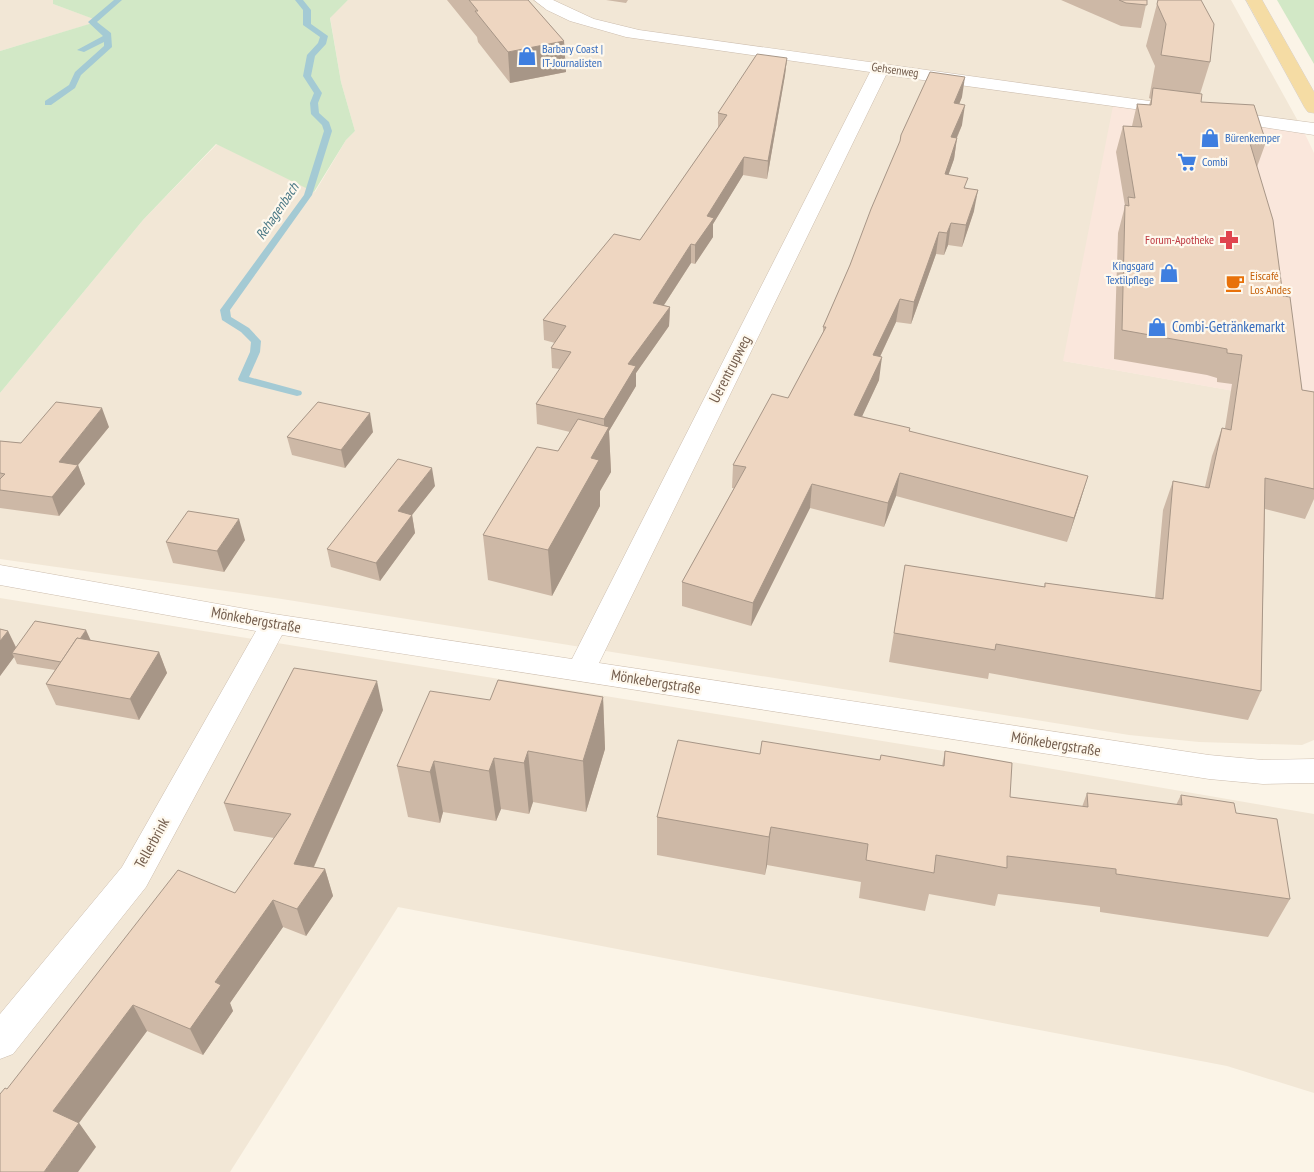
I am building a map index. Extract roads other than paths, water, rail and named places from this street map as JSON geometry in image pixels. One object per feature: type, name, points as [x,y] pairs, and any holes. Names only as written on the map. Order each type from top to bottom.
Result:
[{"type":"main road","points":[[1254,0],[1314,108]]},
{"type":"street","name":"Gehsenweg","points":[[542,0],[558,10],[603,28],[639,35],[1314,129]]},
{"type":"street","name":"Uerentrupweg","points":[[580,670],[881,68]]},
{"type":"street","name":"Mönkebergstraße","points":[[0,575],[274,624],[1209,767],[1263,772],[1314,771]]},
{"type":"street","name":"Tellerbrink","points":[[0,1042],[134,877],[274,624]]},
{"type":"waterway","name":"Rehagenbach","points":[[48,103],[72,86],[78,74],[108,47],[107,33],[92,22],[118,0]]},
{"type":"waterway","name":"Rehagenbach","points":[[297,393],[243,379],[255,352],[256,341],[245,330],[226,318],[225,310],[308,195],[328,131],[326,124],[315,114],[314,103],[318,93],[307,76],[311,55],[322,44],[324,36],[307,25],[307,10],[299,0]]},
{"type":"waterway","name":"Rehagenbach","points":[[81,50],[107,37]]},
{"type":"place","name":"Barbary Coast | IT-Journalisten","points":[[527,56]]},
{"type":"place","name":"Bürenkemper","points":[[1210,138]]},
{"type":"place","name":"Combi","points":[[1187,162]]},
{"type":"place","name":"Forum-Apotheke","points":[[1229,240]]},
{"type":"place","name":"Kingsgard Textilpflege","points":[[1169,273]]},
{"type":"place","name":"Eiscafé Los Andes","points":[[1235,283]]},
{"type":"place","name":"Combi-Getränkemarkt","points":[[1157,327]]}]
